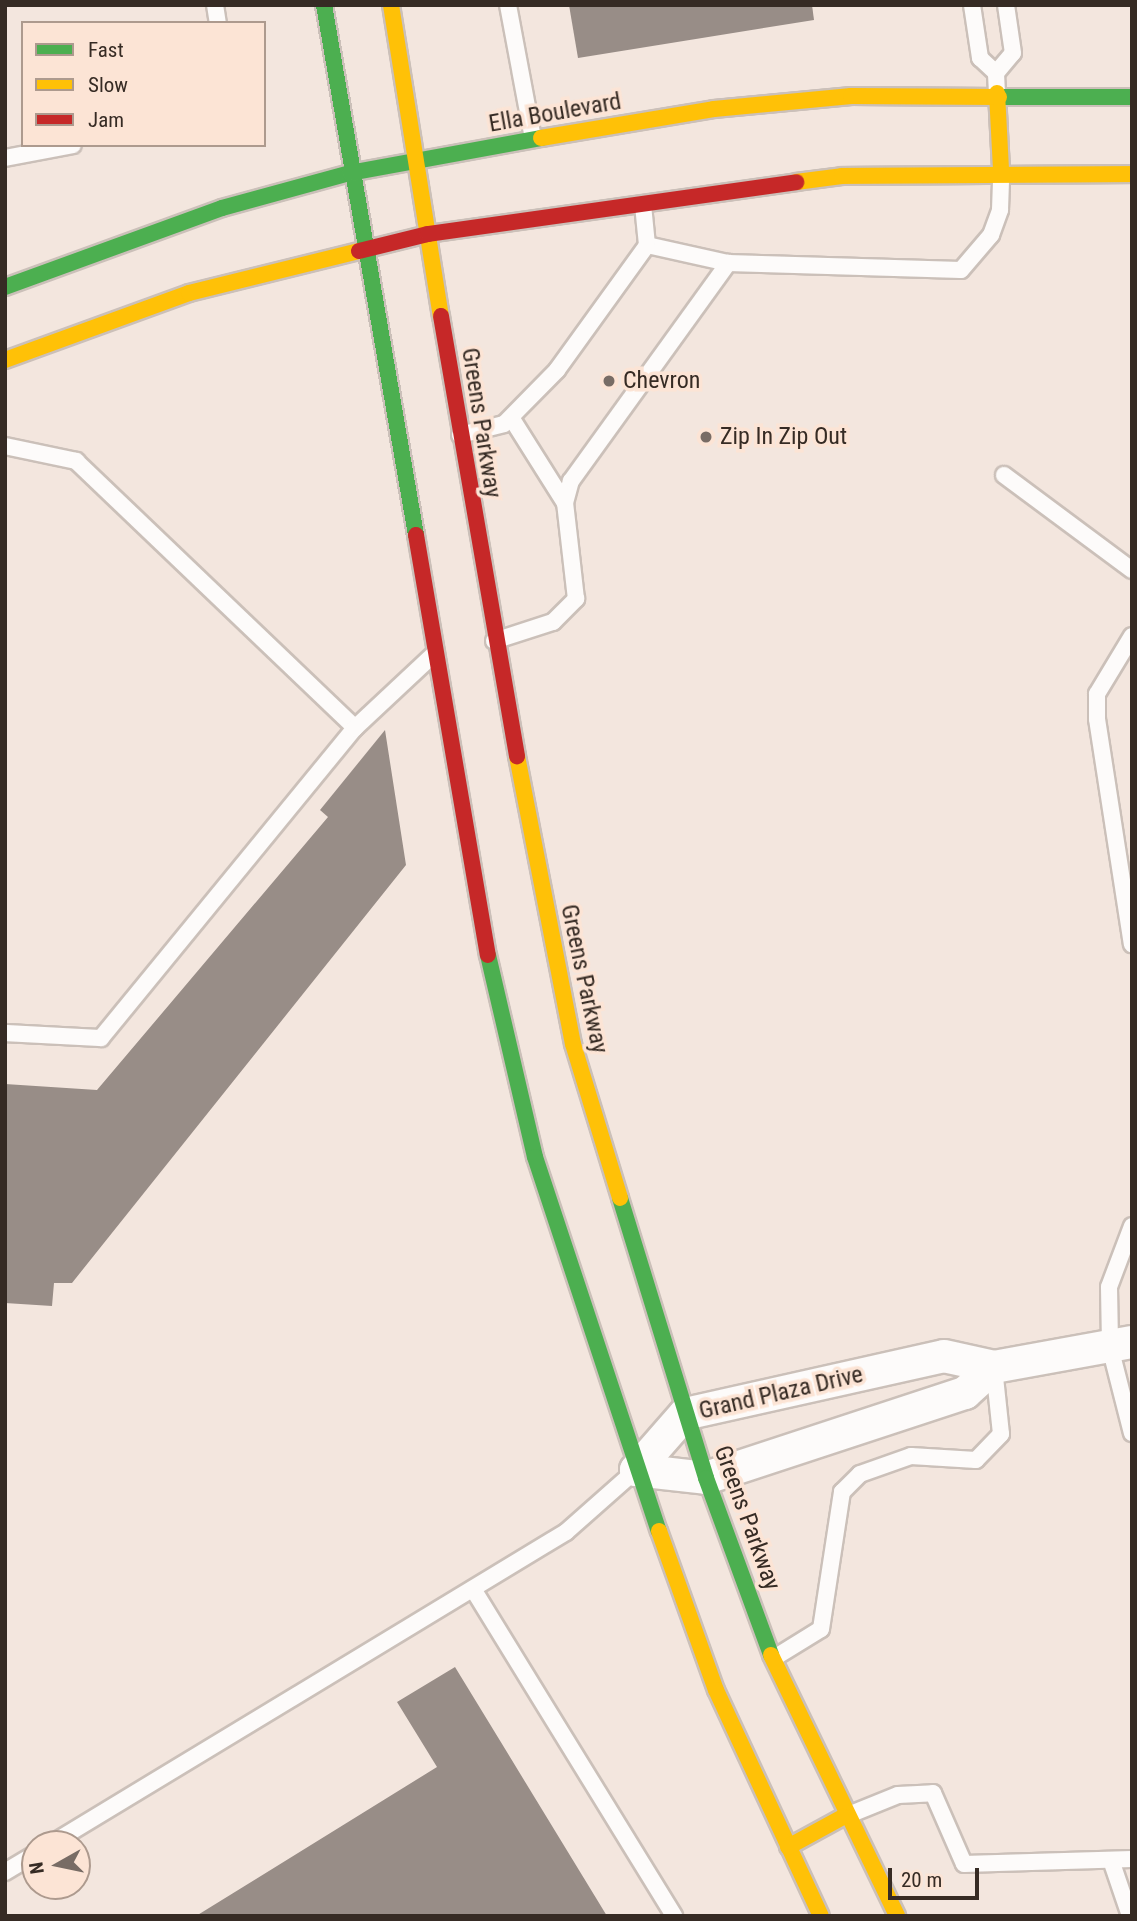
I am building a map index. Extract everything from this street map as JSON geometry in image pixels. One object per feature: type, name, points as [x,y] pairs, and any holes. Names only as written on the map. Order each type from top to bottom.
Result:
[{"type":"street","points":[[324,5],[362,251],[494,983],[535,1157],[636,1470],[716,1690],[821,1916]]},
{"type":"street","name":"Greens Parkway","points":[[391,5],[494,641],[573,1044],[706,1478],[774,1658],[843,1817],[897,1916]]},
{"type":"street","points":[[997,93],[1001,170]]},
{"type":"street","name":"Ella Boulevard","points":[[5,287],[222,208],[350,173],[533,139],[713,109],[852,96],[997,93],[1132,97]]},
{"type":"street","points":[[5,360],[189,293],[428,234],[642,200],[842,176],[1001,170],[1132,174]]},
{"type":"street","points":[[435,653],[494,641]]},
{"type":"street","name":"Grand Plaza Drive","points":[[636,1470],[685,1414],[944,1356],[994,1367],[1121,1345]]},
{"type":"street","name":"Grand Plaza Drive","points":[[636,1470],[706,1478],[965,1393],[994,1367]]},
{"type":"street","points":[[788,1847],[843,1817]]},
{"type":"lane","points":[[508,5],[533,139]]},
{"type":"lane","points":[[972,5],[980,58],[996,73]]},
{"type":"lane","points":[[997,93],[996,73],[1013,53],[1006,5]]},
{"type":"lane","points":[[5,158],[63,147]]},
{"type":"lane","points":[[647,245],[728,263],[961,270],[991,235],[1000,210],[1001,170]]},
{"type":"lane","points":[[460,435],[512,419],[557,370],[647,245],[642,200]]},
{"type":"lane","points":[[494,641],[553,622],[576,599],[565,503],[572,481],[728,263]]},
{"type":"lane","points":[[512,419],[565,503]]},
{"type":"lane","points":[[5,446],[76,461],[355,728]]},
{"type":"lane","points":[[1003,475],[1132,570]]},
{"type":"lane","points":[[1132,636],[1097,694],[1097,719],[1132,944]]},
{"type":"lane","points":[[5,1033],[101,1038],[355,728],[435,653]]},
{"type":"lane","points":[[1132,1226],[1109,1287],[1121,1345],[1132,1433]]},
{"type":"lane","points":[[774,1658],[821,1629],[842,1492],[860,1474],[911,1456],[976,1460],[1001,1434],[994,1367]]},
{"type":"lane","points":[[74,1830],[566,1532],[636,1470]]},
{"type":"lane","points":[[473,1589],[674,1916]]},
{"type":"lane","points":[[843,1817],[898,1796],[933,1793],[964,1864],[1112,1863],[1132,1859]]},
{"type":"lane","points":[[5,1872],[21,1862]]},
{"type":"lane","points":[[1112,1863],[1130,1916]]},
{"type":"building","points":[[569,5],[812,5],[814,20],[578,58]]},
{"type":"building","points":[[385,730],[406,865],[72,1283],[54,1283],[52,1306],[5,1303],[5,1084],[97,1090],[328,817],[320,810]]},
{"type":"building","points":[[455,1667],[607,1916],[196,1916],[437,1767],[397,1702]]},
{"type":"traffic: fast","points":[[324,5],[416,535]]},
{"type":"traffic: fast","points":[[999,97],[1132,97]]},
{"type":"traffic: fast","points":[[5,287],[222,208],[350,173],[541,138]]},
{"type":"traffic: fast","points":[[488,955],[535,1157],[659,1531]]},
{"type":"traffic: fast","points":[[620,1198],[706,1478],[771,1655]]},
{"type":"traffic: slow","points":[[391,5],[441,316]]},
{"type":"traffic: slow","points":[[997,93],[1001,170]]},
{"type":"traffic: slow","points":[[541,138],[714,109],[851,96],[999,97]]},
{"type":"traffic: slow","points":[[796,182],[842,176],[1132,174]]},
{"type":"traffic: slow","points":[[5,360],[189,293],[359,251]]},
{"type":"traffic: slow","points":[[517,756],[573,1044],[620,1198]]},
{"type":"traffic: slow","points":[[659,1531],[716,1690],[821,1916]]},
{"type":"traffic: slow","points":[[771,1655],[897,1916]]},
{"type":"traffic: slow","points":[[788,1847],[843,1817]]},
{"type":"traffic: jam","points":[[359,251],[428,234],[796,182]]},
{"type":"traffic: jam","points":[[441,316],[517,756]]},
{"type":"traffic: jam","points":[[416,535],[488,955]]},
{"type":"place","name":"Chevron","points":[[609,381]]},
{"type":"place","name":"Zip In Zip Out","points":[[706,437]]}]
